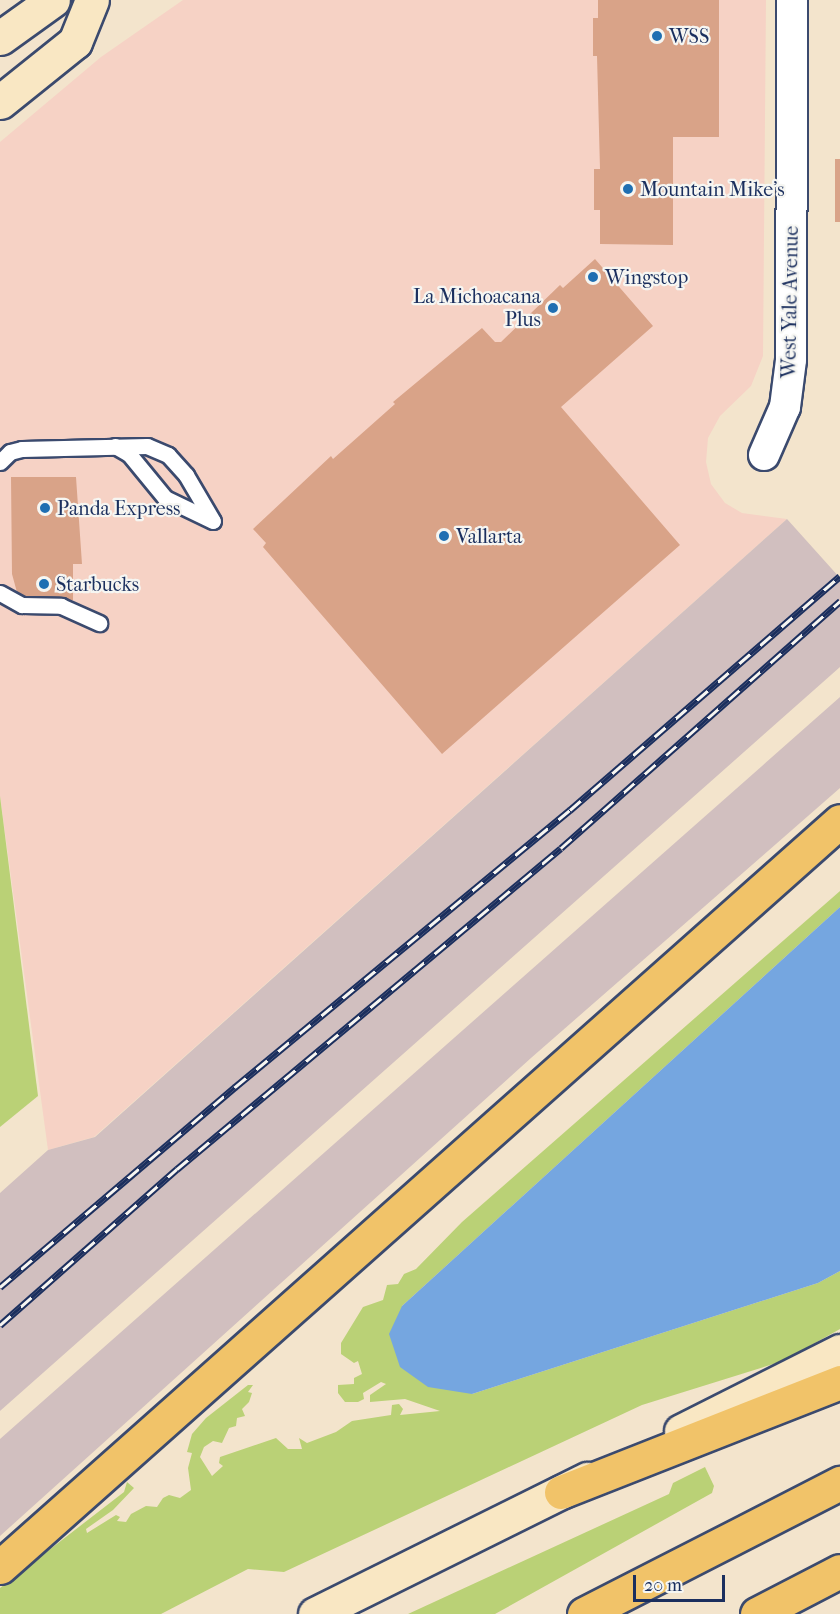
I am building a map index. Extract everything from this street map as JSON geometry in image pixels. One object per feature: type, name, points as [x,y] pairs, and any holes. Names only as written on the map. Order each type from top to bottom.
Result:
[{"type":"highway","points":[[0,1567],[840,821]]},
{"type":"highway","points":[[561,1492],[840,1382]]},
{"type":"highway","points":[[584,1614],[840,1483]]},
{"type":"highway","points":[[757,1614],[840,1571]]},
{"type":"main road","points":[[0,38],[53,0]]},
{"type":"main road","points":[[0,102],[75,42],[92,0]]},
{"type":"main road","points":[[290,1614],[326,1607],[561,1492],[840,1351]]},
{"type":"street","name":"West Yale Avenue","points":[[764,455],[785,407],[791,360],[792,0]]},
{"type":"lane","points":[[0,462],[10,452],[22,449],[110,445],[147,446],[168,455],[186,475],[213,521],[165,498],[129,454],[110,445]]},
{"type":"lane","points":[[0,593],[22,605],[61,606],[99,623]]},
{"type":"shaded area","points":[[183,0],[766,0],[763,356],[751,386],[720,416],[708,438],[706,462],[711,484],[725,503],[742,513],[787,519],[94,1137],[48,1150],[0,796],[0,142],[101,57]]},
{"type":"shaded area","points":[[787,519],[840,578],[840,667],[0,1411],[0,1193],[48,1150],[95,1137]]},
{"type":"shaded area","points":[[840,697],[840,788],[531,1058],[0,1536],[0,1439]]},
{"type":"green space","points":[[0,796],[38,1096],[0,1127]]},
{"type":"green space","points":[[840,891],[840,907],[402,1306],[472,1394],[818,1283],[840,1271],[840,1329],[783,1361],[642,1405],[284,1572],[248,1569],[161,1614],[0,1614],[0,1588],[124,1492],[127,1482],[134,1488],[113,1510],[86,1529],[87,1533],[116,1515],[120,1517],[117,1521],[126,1522],[131,1514],[146,1506],[157,1507],[163,1498],[169,1495],[180,1498],[191,1490],[188,1468],[192,1453],[187,1452],[192,1434],[206,1418],[248,1385],[253,1385],[248,1392],[252,1393],[249,1402],[242,1409],[245,1416],[237,1418],[236,1426],[229,1428],[222,1443],[213,1441],[204,1447],[200,1457],[212,1476],[223,1466],[219,1463],[220,1457],[276,1438],[288,1449],[302,1449],[299,1438],[307,1443],[336,1432],[352,1421],[391,1415],[392,1405],[399,1404],[403,1409],[400,1415],[440,1411],[405,1399],[370,1402],[370,1395],[386,1384],[381,1382],[363,1393],[364,1399],[358,1402],[345,1402],[338,1393],[338,1385],[354,1384],[354,1378],[362,1374],[358,1361],[354,1363],[341,1354],[341,1343],[363,1307],[383,1300],[387,1285],[398,1284],[404,1274],[416,1269],[462,1222]]},
{"type":"green space","points":[[705,1467],[714,1486],[712,1493],[495,1614],[408,1614],[669,1494],[673,1483]]},
{"type":"water","points":[[840,907],[840,1271],[818,1283],[472,1394],[428,1387],[400,1367],[389,1334],[402,1306]]},
{"type":"building","points":[[598,0],[719,0],[719,137],[673,137],[673,245],[600,244],[600,210],[594,210],[594,169],[600,169],[597,56],[593,56],[593,18],[598,18]]},
{"type":"building","points":[[835,159],[840,159],[840,222],[835,222]]},
{"type":"building","points":[[595,259],[653,326],[561,407],[680,545],[442,754],[263,547],[266,543],[253,529],[331,456],[333,459],[395,404],[393,402],[482,328],[495,342],[501,342],[560,285],[563,288]]},
{"type":"building","points":[[11,477],[76,477],[82,564],[73,564],[73,600],[33,600],[33,596],[18,596],[12,574]]},
{"type":"railway","points":[[0,1287],[235,1087],[570,810],[840,576]]},
{"type":"railway","points":[[0,1325],[177,1169],[561,848],[840,601]]},
{"type":"place","name":"WSS","points":[[657,36]]},
{"type":"place","name":"Mountain Mike's","points":[[628,189]]},
{"type":"place","name":"Wingstop","points":[[593,277]]},
{"type":"place","name":"La Michoacana Plus","points":[[553,308]]},
{"type":"place","name":"Panda Express","points":[[45,508]]},
{"type":"place","name":"Vallarta","points":[[444,536]]},
{"type":"place","name":"Starbucks","points":[[44,584]]}]
